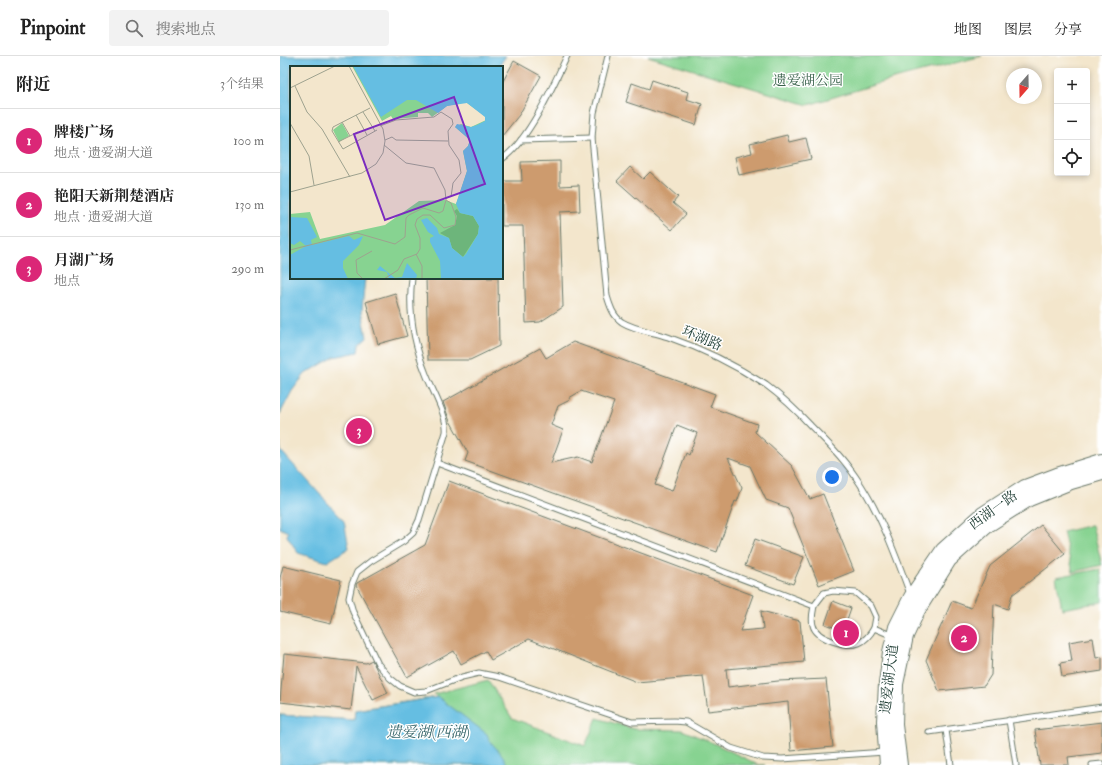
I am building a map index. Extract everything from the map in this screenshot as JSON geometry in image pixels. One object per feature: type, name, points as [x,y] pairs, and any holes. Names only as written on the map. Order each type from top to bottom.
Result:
[{"type":"main road","name":"西湖一路","points":[[911,597],[943,550],[983,514],[1025,487],[1102,461]]},
{"type":"main road","name":"西湖一路","points":[[918,610],[949,560],[988,525],[1029,499],[1071,482],[1102,473]]},
{"type":"main road","name":"遗爱湖大道","points":[[893,758],[896,684],[900,638],[896,627],[911,597]]},
{"type":"main road","name":"遗爱湖大道","points":[[900,638],[918,610]]},
{"type":"lane","points":[[503,158],[514,150],[521,140],[553,88],[567,56]]},
{"type":"lane","name":"环湖路","points":[[608,56],[594,113],[592,138],[607,296],[610,307],[622,322],[668,337],[711,354],[767,386],[802,417],[834,449],[862,487],[887,534],[911,597],[918,610]]},
{"type":"lane","points":[[521,140],[592,138]]},
{"type":"lane","points":[[412,279],[410,294],[417,346],[447,426],[419,520],[413,533],[371,560],[357,572],[352,584],[349,598],[352,612],[378,664],[390,678],[400,686],[414,692],[426,691],[462,677],[479,673],[500,677],[632,722],[686,722],[731,748],[763,758],[893,758]]},
{"type":"lane","points":[[437,463],[814,606]]},
{"type":"lane","points":[[833,591],[856,593],[871,606],[876,617],[874,628],[868,638],[858,644],[836,643],[817,633],[813,624],[814,606],[824,594],[833,591]]},
{"type":"lane","points":[[874,628],[900,638]]},
{"type":"lane","points":[[929,732],[1102,707]]},
{"type":"lane","points":[[1009,720],[1016,765]]},
{"type":"lane","points":[[946,730],[951,765]]},
{"type":"lane","points":[[1092,765],[1102,764]]},
{"type":"green space","name":"遗爱湖公园","points":[[648,56],[982,56],[890,80],[808,105]]},
{"type":"green space","points":[[1092,525],[1102,565],[1073,572],[1063,532]]},
{"type":"green space","points":[[1100,569],[1102,579],[1102,602],[1062,609],[1056,577]]},
{"type":"green space","points":[[488,680],[512,718],[585,746],[597,718],[634,729],[682,730],[759,765],[280,765],[280,715],[354,720],[355,710],[437,697],[434,694]]},
{"type":"water","points":[[280,56],[506,56],[499,66],[290,66],[290,279],[365,279],[362,311],[367,337],[359,344],[358,352],[334,357],[305,374],[292,391],[280,414]]},
{"type":"water","points":[[280,443],[281,451],[344,521],[349,548],[327,562],[298,553],[287,536],[288,532],[280,528]]},
{"type":"water","name":"遗爱湖(西湖)","points":[[438,697],[487,734],[491,742],[503,756],[507,765],[280,765],[280,715],[354,720],[355,710]]},
{"type":"building","points":[[514,61],[541,76],[519,115],[503,135],[503,81]]},
{"type":"building","points":[[652,80],[688,92],[686,99],[702,104],[696,125],[626,102],[632,83],[649,89]]},
{"type":"building","points":[[787,135],[789,142],[806,138],[811,159],[739,175],[735,157],[752,153],[750,144]]},
{"type":"building","points":[[560,161],[560,186],[579,185],[580,211],[560,212],[563,307],[540,322],[526,323],[523,226],[503,226],[503,181],[522,181],[521,162]]},
{"type":"building","points":[[630,167],[643,179],[650,172],[678,197],[673,203],[686,214],[672,230],[617,181]]},
{"type":"building","points":[[426,279],[498,279],[499,346],[470,360],[428,360]]},
{"type":"building","points":[[395,293],[407,336],[378,344],[366,302]]},
{"type":"building","points":[[573,342],[715,394],[710,407],[757,424],[755,432],[792,466],[810,499],[823,494],[854,571],[819,585],[788,508],[766,500],[750,466],[728,458],[742,488],[737,502],[735,501],[717,552],[465,461],[468,453],[449,419],[443,402],[540,348],[546,358]],"holes":[[[581,391],[614,402],[592,462],[578,457],[551,463],[563,430],[551,425],[558,406],[570,400],[569,398]],[[677,425],[697,433],[689,455],[686,453],[672,491],[655,485]]]},
{"type":"building","points":[[449,481],[753,595],[740,631],[763,629],[761,611],[800,621],[804,662],[726,669],[728,687],[778,681],[826,679],[833,747],[791,751],[788,702],[708,711],[703,676],[637,682],[529,639],[491,660],[486,651],[461,664],[454,651],[407,677],[356,585],[357,583],[425,545]]},
{"type":"building","points":[[1041,525],[1065,554],[1012,595],[1008,609],[994,604],[991,675],[984,686],[939,691],[926,660],[952,601],[971,608],[990,566]]},
{"type":"building","points":[[755,539],[804,557],[793,584],[745,566]]},
{"type":"building","points":[[283,566],[341,580],[331,624],[280,612],[280,578]]},
{"type":"building","points":[[833,601],[851,608],[843,631],[825,624]]},
{"type":"building","points":[[1093,638],[1096,658],[1102,657],[1102,671],[1062,677],[1060,663],[1072,661],[1069,642]]},
{"type":"building","points":[[284,654],[366,663],[372,660],[388,693],[373,700],[356,666],[351,710],[280,702]]},
{"type":"building","points":[[1102,722],[1102,753],[1068,757],[1069,765],[1040,765],[1035,730]]},
{"type":"place","name":"月湖广场","points":[[359,431]]},
{"type":"place","name":"牌楼广场","points":[[846,633]]},
{"type":"place","name":"艳阳天新荆楚酒店","points":[[964,638]]}]
